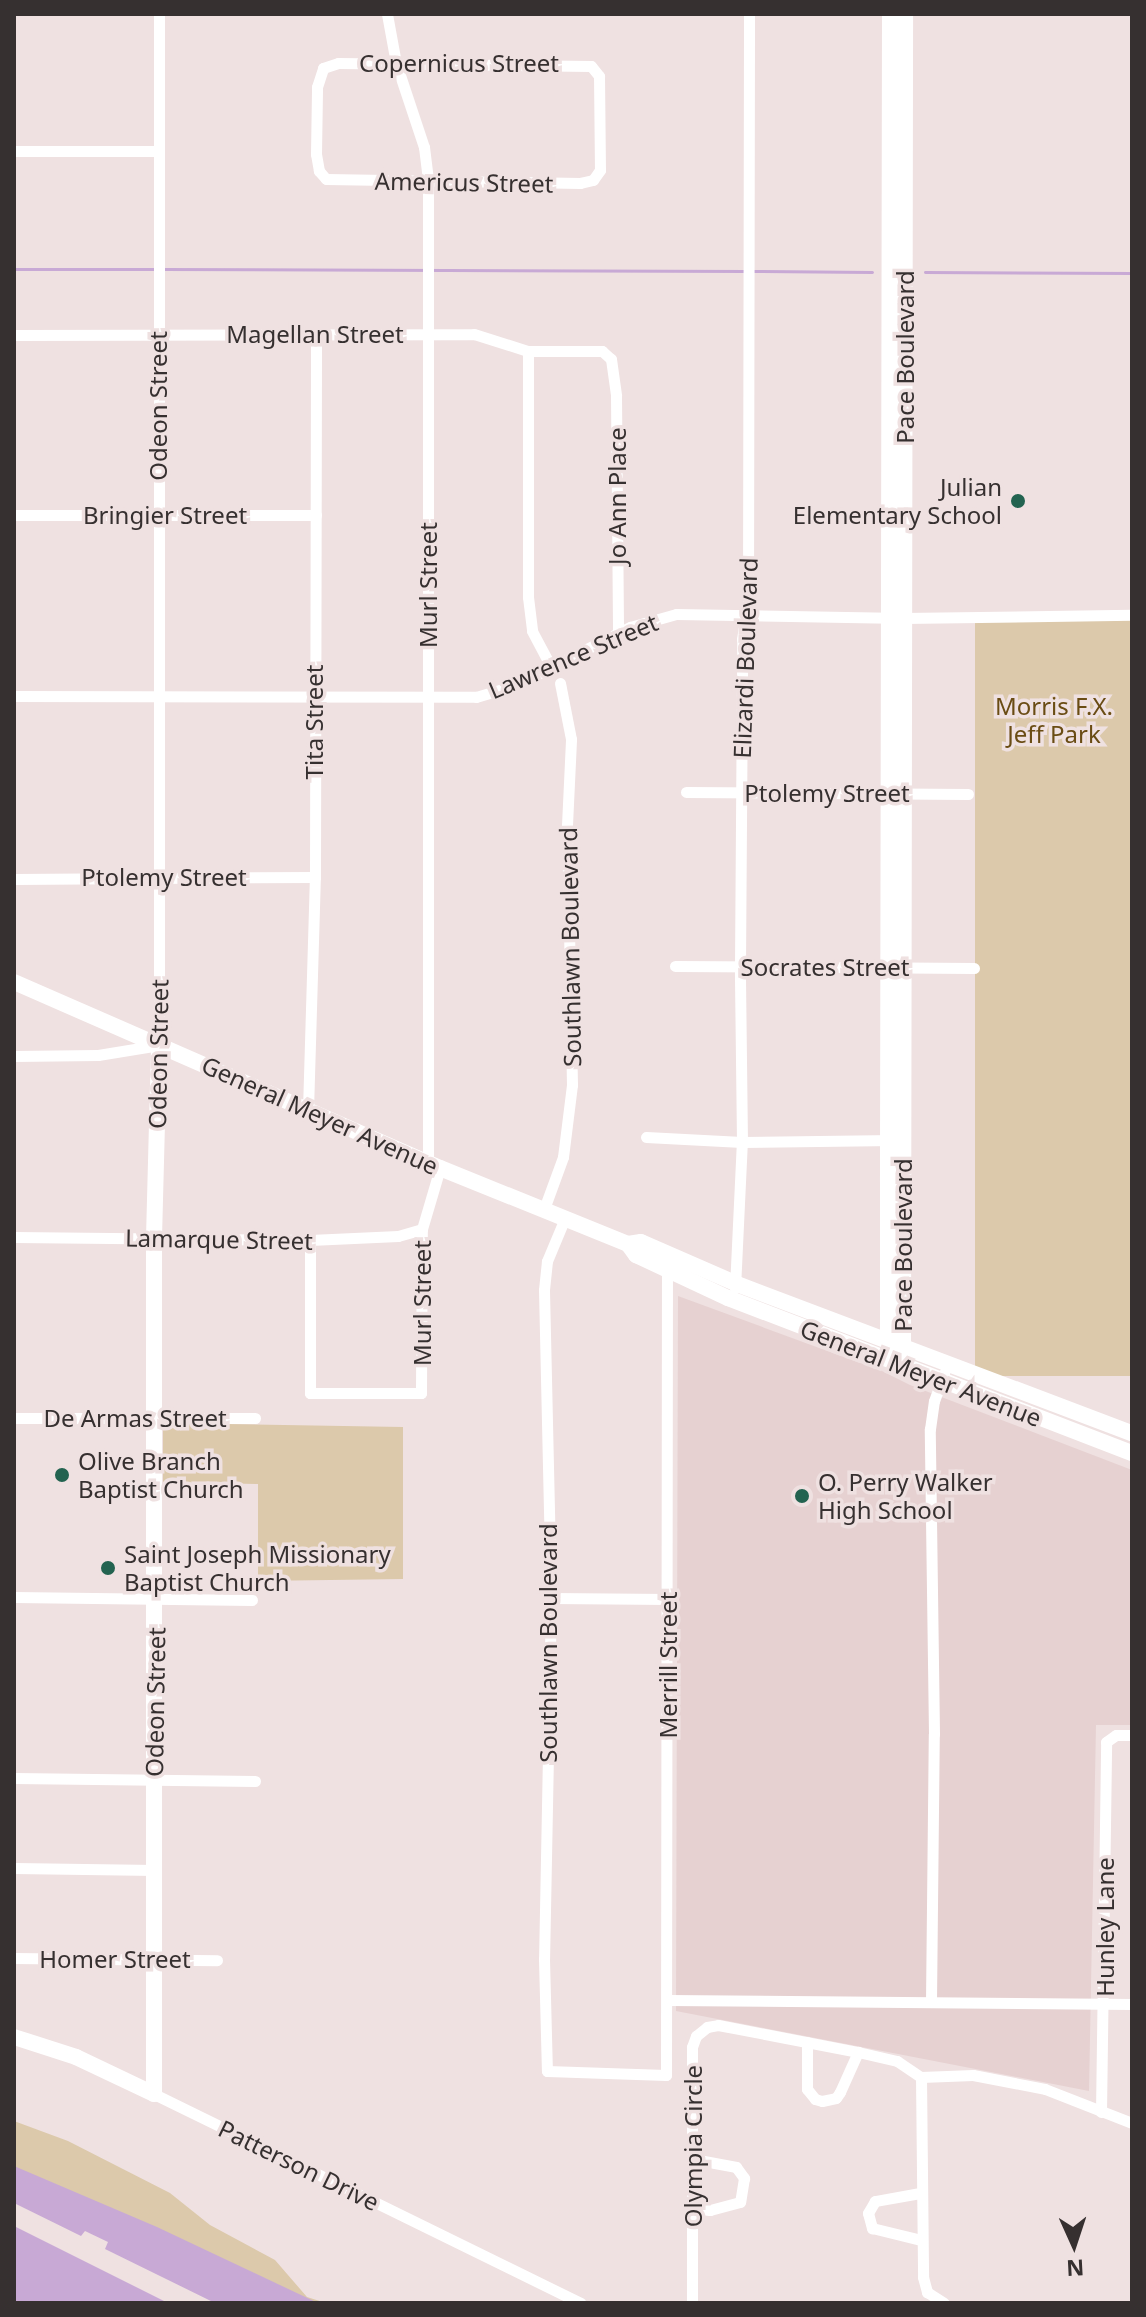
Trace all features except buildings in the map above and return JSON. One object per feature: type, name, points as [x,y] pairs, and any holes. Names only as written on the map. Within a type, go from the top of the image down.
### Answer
[{"type":"street","name":"Odeon Street","points":[[154,2094],[154,1238],[159,1045],[160,696],[159,14]]},
{"type":"street","name":"Murl Street","points":[[310,1240],[310,1393],[421,1393],[422,1229],[434,1165],[428,697],[428,181],[424,147],[396,63],[387,14]]},
{"type":"street","name":"Elizardi Boulevard","points":[[737,1284],[742,1142],[740,966],[744,615],[748,601],[749,14]]},
{"type":"street","name":"Pace Boulevard","points":[[890,14],[898,92]]},
{"type":"street","name":"Pace Boulevard","points":[[895,1363],[898,92],[905,14]]},
{"type":"street","name":"Copernicus Street","points":[[323,177],[316,154],[317,87],[323,68],[338,63],[567,63],[595,69],[602,114],[600,170]]},
{"type":"street","points":[[14,151],[158,151]]},
{"type":"street","name":"Americus Street","points":[[323,177],[332,180],[580,183],[593,180],[600,170]]},
{"type":"street","name":"Magellan Street","points":[[14,335],[428,333],[485,336],[528,351],[602,351],[611,359]]},
{"type":"street","name":"Tita Street","points":[[308,1110],[315,877],[316,335]]},
{"type":"street","points":[[528,351],[528,597],[532,631],[551,666]]},
{"type":"street","name":"Jo Ann Place","points":[[611,359],[617,417],[618,634]]},
{"type":"street","name":"Bringier Street","points":[[14,515],[316,515]]},
{"type":"street","name":"Lawrence Street","points":[[14,696],[428,697],[495,693],[648,620],[676,614],[896,618],[1132,615]]},
{"type":"street","name":"Southlawn Boulevard","points":[[544,1209],[560,1169],[572,1085],[567,825],[571,739],[560,683]]},
{"type":"street","name":"Ptolemy Street","points":[[686,792],[968,794]]},
{"type":"street","name":"Ptolemy Street","points":[[14,879],[315,877]]},
{"type":"street","name":"Socrates Street","points":[[675,966],[974,968]]},
{"type":"street","name":"General Meyer Avenue","points":[[14,982],[434,1165],[628,1244],[636,1255],[737,1284],[1132,1433]]},
{"type":"street","points":[[14,1056],[98,1055],[159,1045]]},
{"type":"street","points":[[646,1137],[742,1142],[895,1140]]},
{"type":"street","name":"Southlawn Boulevard","points":[[565,1218],[547,1261],[544,1290],[551,1598],[544,1959],[547,2071],[666,2075]]},
{"type":"street","name":"Lamarque Street","points":[[14,1237],[310,1240],[398,1236],[422,1229]]},
{"type":"street","name":"General Meyer Avenue","points":[[671,1264],[728,1298],[1132,1453]]},
{"type":"street","name":"Merrill Street","points":[[666,2075],[671,1264]]},
{"type":"street","points":[[728,1298],[737,1284]]},
{"type":"street","points":[[931,2002],[934,1721],[930,1429],[941,1381],[949,1364]]},
{"type":"street","name":"De Armas Street","points":[[14,1418],[255,1418]]},
{"type":"street","points":[[14,1597],[252,1600]]},
{"type":"street","points":[[551,1598],[668,1599]]},
{"type":"street","name":"Hunley Lane","points":[[1101,2112],[1106,1742],[1116,1735],[1132,1735]]},
{"type":"street","points":[[14,1778],[255,1781]]},
{"type":"street","points":[[14,1868],[155,1870]]},
{"type":"street","name":"Homer Street","points":[[14,1958],[217,1960]]},
{"type":"street","points":[[668,2000],[1132,2004]]},
{"type":"street","name":"Olympia Circle","points":[[692,2303],[692,2047],[696,2036],[707,2027],[718,2025],[897,2061],[921,2077]]},
{"type":"street","name":"Patterson Drive","points":[[14,2037],[76,2057],[580,2303]]},
{"type":"street","points":[[807,2042],[807,2089],[810,2095],[822,2101],[836,2098],[858,2052]]},
{"type":"street","points":[[944,2303],[925,2289],[920,2193],[921,2077],[973,2075],[1032,2086],[1073,2098],[1132,2123]]},
{"type":"street","points":[[693,2159],[736,2167],[744,2178],[740,2202],[710,2210],[694,2209]]},
{"type":"street","points":[[920,2193],[875,2201],[868,2213],[872,2228],[921,2240]]},
{"type":"shaded area","points":[[678,1296],[882,1371],[910,1385],[1132,1470],[1132,1725],[1096,1725],[1089,2091],[676,2011]]},
{"type":"shaded area","points":[[14,2166],[157,2227],[318,2303],[14,2303]]},
{"type":"green space","name":"Morris F.X. Jeff Park","points":[[975,617],[1132,617],[1132,1376],[975,1376]]},
{"type":"green space","points":[[163,1423],[403,1427],[403,1579],[258,1581],[258,1484],[163,1482]]},
{"type":"green space","points":[[14,2121],[68,2141],[170,2193],[210,2225],[275,2260],[307,2297],[326,2303],[280,2303],[14,2172]]},
{"type":"pier","points":[[14,2203],[81,2236],[85,2231],[108,2242],[105,2249],[215,2303],[168,2303],[14,2226]]},
{"type":"waterway","points":[[14,269],[154,269]]},
{"type":"waterway","points":[[162,269],[746,271]]},
{"type":"waterway","points":[[754,271],[872,272]]},
{"type":"waterway","points":[[925,272],[1132,273]]},
{"type":"place","name":"Julian Elementary School","points":[[1018,501]]},
{"type":"place","name":"Olive Branch Baptist Church","points":[[62,1475]]},
{"type":"place","name":"O. Perry Walker High School","points":[[802,1496]]},
{"type":"place","name":"Saint Joseph Missionary Baptist Church","points":[[108,1568]]}]
